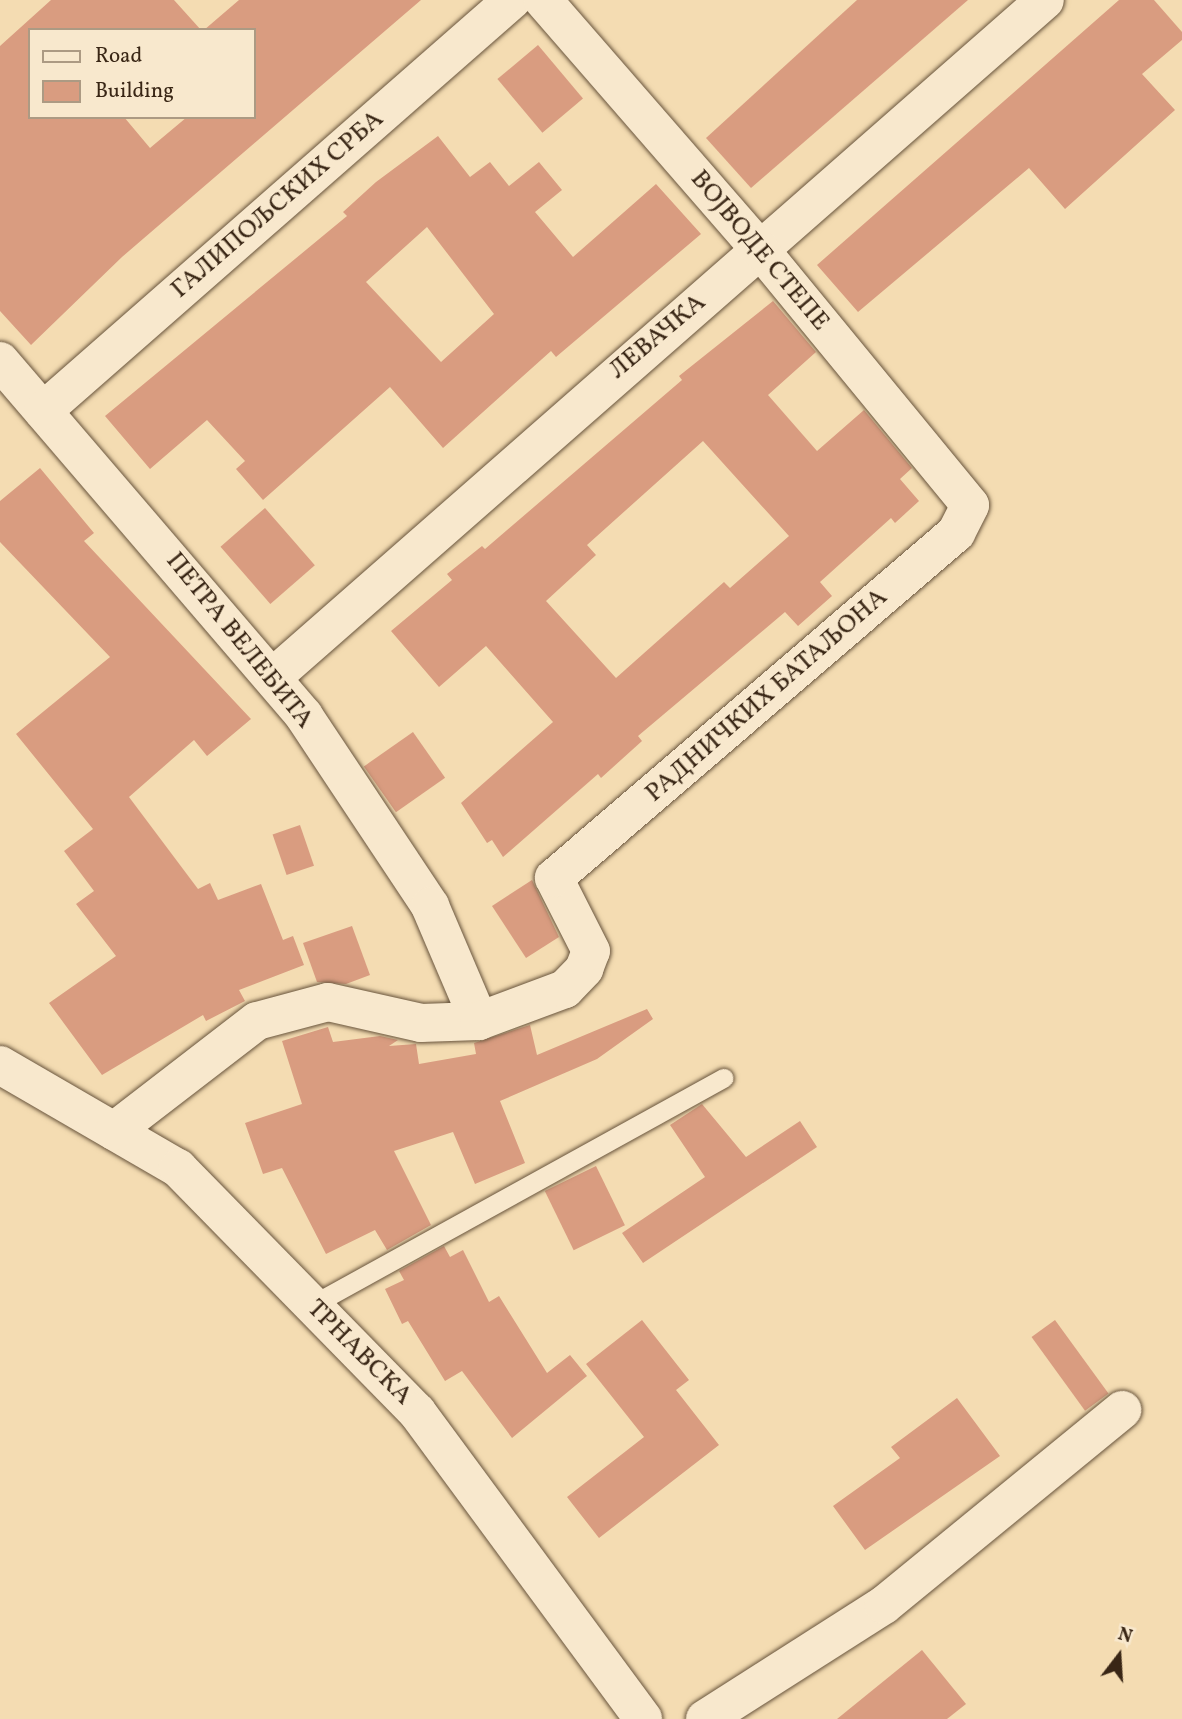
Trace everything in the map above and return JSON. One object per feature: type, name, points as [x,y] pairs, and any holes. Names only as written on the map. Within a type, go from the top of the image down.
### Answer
[{"type":"street","name":"ГАЛИПОЉСКИХ СРБА","points":[[43,411],[512,0]]},
{"type":"street","name":"ВОЈВОДЕ СТЕПЕ","points":[[543,0],[762,251],[970,505]]},
{"type":"street","name":"ЛЕВАЧКА","points":[[274,676],[504,469],[762,251],[1045,0]]},
{"type":"street","name":"ПЕТРА ВЕЛЕБИТА","points":[[0,361],[274,676],[430,906],[479,1021]]},
{"type":"street","name":"РАДНИЧКИХ БАТАЉОНА","points":[[479,1021],[565,989],[584,969],[591,951],[587,934],[554,878],[956,533],[970,505]]},
{"type":"street","points":[[114,1131],[257,1021],[328,1002],[421,1023],[479,1021]]},
{"type":"street","name":"ТРНАВСКА","points":[[9,1078],[114,1131],[178,1168],[416,1412],[643,1719]]},
{"type":"street","points":[[705,1719],[884,1605],[1122,1410]]},
{"type":"lane","points":[[312,1305],[723,1079]]},
{"type":"building","points":[[51,0],[174,0],[199,28],[28,28],[28,119],[126,119],[150,148],[185,119],[256,119],[256,28],[206,28],[239,0],[421,0],[122,257],[31,345],[0,311],[0,46]]},
{"type":"building","points":[[857,0],[968,0],[751,188],[706,138]]},
{"type":"building","points":[[1119,0],[1154,0],[1182,32],[1182,40],[1142,74],[1175,110],[1065,209],[1029,168],[858,312],[817,265]]},
{"type":"building","points":[[538,45],[583,99],[542,133],[497,79]]},
{"type":"building","points":[[438,136],[470,177],[490,162],[509,186],[539,162],[562,190],[535,212],[573,257],[656,184],[701,234],[556,357],[551,351],[443,448],[390,387],[263,500],[236,469],[245,461],[207,420],[150,469],[105,416],[347,216],[343,212],[376,182]],"holes":[[[427,227],[494,314],[441,362],[366,282]]]},
{"type":"building","points":[[773,301],[816,352],[768,395],[817,451],[864,410],[912,468],[900,479],[919,501],[895,523],[891,518],[820,582],[832,596],[798,626],[785,612],[638,736],[642,741],[601,778],[598,774],[503,857],[492,840],[487,843],[461,803],[553,722],[486,646],[439,687],[391,631],[452,580],[447,574],[482,546],[485,549],[682,380],[679,376]],"holes":[[[703,441],[789,536],[730,588],[724,582],[616,678],[546,601],[596,555],[587,545]]]},
{"type":"building","points":[[40,468],[94,533],[84,541],[251,719],[207,756],[194,740],[129,797],[198,889],[210,883],[218,900],[261,884],[283,940],[293,936],[304,965],[239,990],[245,1001],[206,1021],[203,1015],[102,1075],[49,1003],[116,956],[76,904],[94,891],[64,851],[93,829],[16,734],[110,657],[0,542],[0,501]]},
{"type":"building","points":[[265,508],[315,565],[270,604],[220,547]]},
{"type":"building","points":[[413,732],[445,778],[396,812],[364,766]]},
{"type":"building","points":[[300,825],[314,866],[287,875],[273,834]]},
{"type":"building","points":[[532,880],[559,937],[526,958],[492,906]]},
{"type":"building","points":[[352,926],[370,975],[346,984],[317,982],[303,943]]},
{"type":"building","points":[[647,1009],[653,1019],[597,1059],[500,1101],[525,1163],[475,1184],[453,1132],[394,1151],[431,1225],[387,1250],[375,1230],[326,1254],[282,1168],[263,1174],[245,1123],[302,1104],[282,1041],[328,1027],[333,1042],[380,1036],[398,1040],[389,1046],[416,1044],[419,1064],[476,1054],[474,1043],[530,1025],[537,1055]]},
{"type":"building","points":[[702,1104],[746,1157],[800,1121],[817,1147],[643,1263],[622,1233],[705,1177],[670,1125]]},
{"type":"building","points":[[596,1166],[625,1225],[574,1250],[545,1191]]},
{"type":"building","points":[[444,1246],[450,1257],[463,1250],[489,1302],[499,1296],[547,1373],[570,1355],[587,1376],[512,1438],[462,1371],[445,1381],[408,1321],[402,1324],[385,1289],[404,1280],[399,1271]]},
{"type":"building","points":[[642,1320],[689,1380],[676,1390],[719,1445],[599,1538],[567,1497],[644,1437],[586,1364]]},
{"type":"building","points":[[1055,1320],[1108,1394],[1085,1411],[1032,1337]]},
{"type":"building","points":[[957,1398],[1000,1456],[865,1550],[833,1506],[900,1458],[891,1447]]},
{"type":"building","points":[[922,1650],[966,1704],[947,1719],[837,1719]]}]
